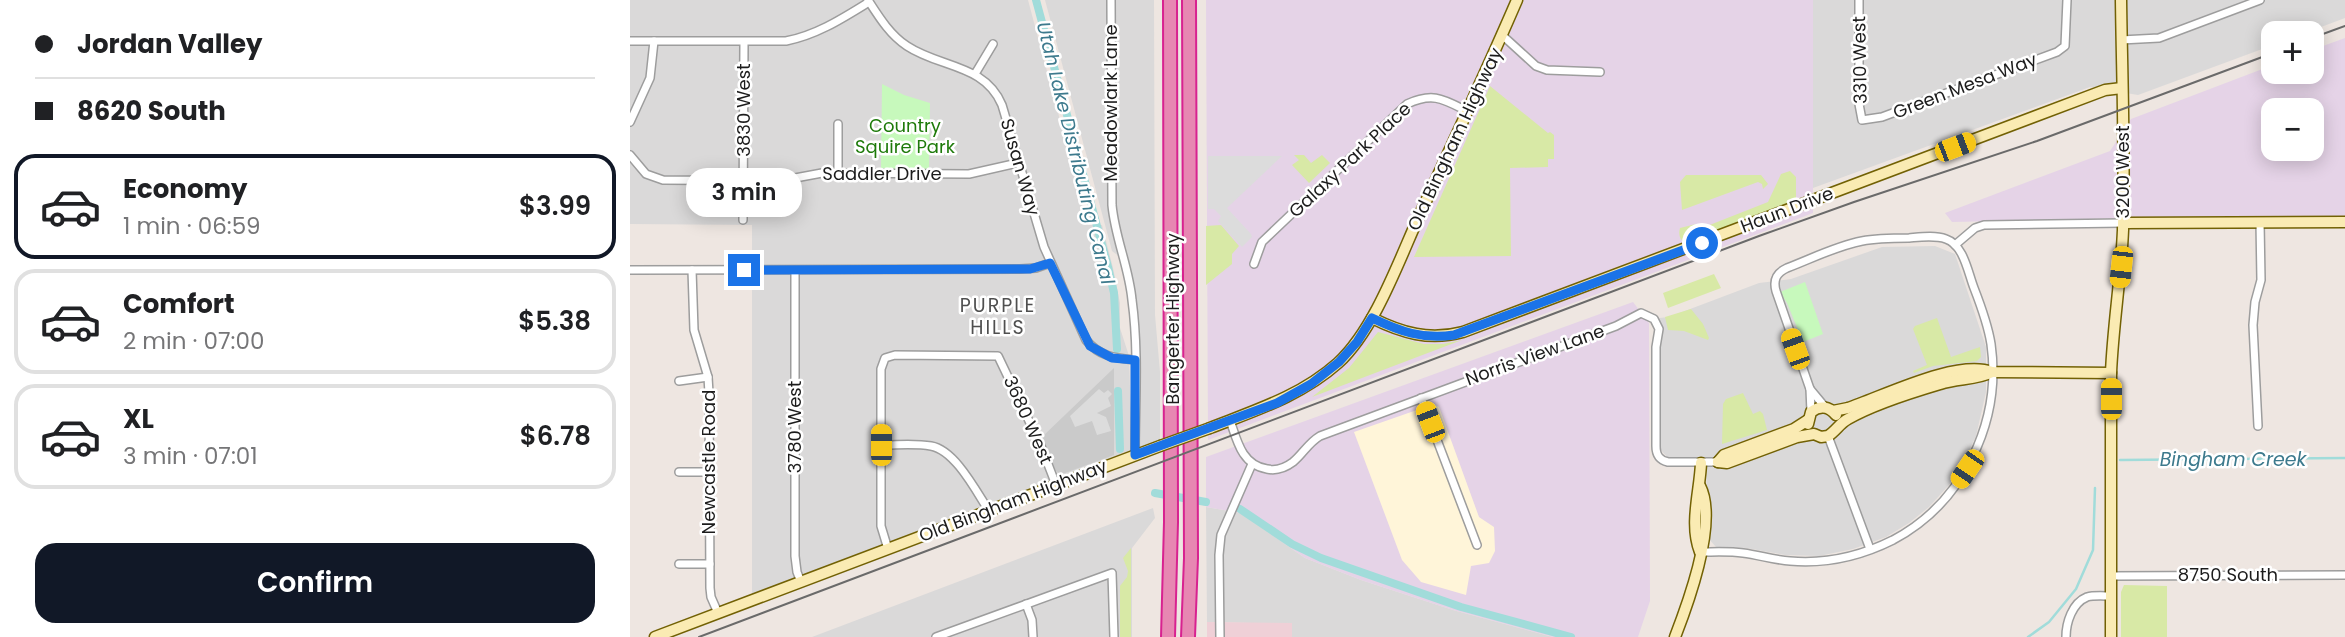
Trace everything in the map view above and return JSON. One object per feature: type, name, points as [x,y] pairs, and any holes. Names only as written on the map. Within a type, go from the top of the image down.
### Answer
[{"type":"highway","name":"Bangerter Highway","points":[[1168,637],[1171,522],[1170,0]]},
{"type":"highway","name":"Bangerter Highway","points":[[1188,637],[1189,0]]},
{"type":"highway","points":[[1190,578],[1196,596],[1197,637]]},
{"type":"street","name":"Meadowlark Lane","points":[[1111,0],[1112,205],[1131,289],[1135,360],[1135,455]]},
{"type":"street","name":"Old Bingham Highway","points":[[655,637],[1277,403],[1311,384],[1339,362],[1357,342],[1372,318],[1517,0]]},
{"type":"street","name":"3310 West","points":[[1858,0],[1859,104],[1862,120]]},
{"type":"street","name":"Green Mesa Way","points":[[1862,120],[1882,117],[2057,52],[2065,46],[2067,0]]},
{"type":"street","name":"3200 West","points":[[2111,637],[2111,373],[2123,223],[2121,0]]},
{"type":"street","points":[[2121,40],[2159,38],[2260,0]]},
{"type":"street","name":"Susan Way","points":[[869,1],[901,42],[925,56],[975,74],[988,83],[1000,99],[1050,263],[1090,346],[1112,358],[1135,360]]},
{"type":"street","points":[[630,41],[772,42],[800,38],[824,29],[869,1]]},
{"type":"street","points":[[1502,36],[1536,66],[1547,70],[1600,72]]},
{"type":"street","points":[[630,122],[650,78],[654,41]]},
{"type":"street","name":"3830 West","points":[[743,220],[744,42]]},
{"type":"street","points":[[975,74],[993,44]]},
{"type":"street","name":"Haun Drive","points":[[1372,318],[1417,335],[1444,336],[1463,332],[2105,90],[2122,88]]},
{"type":"street","name":"Galaxy Park Place","points":[[1254,264],[1262,242],[1407,104],[1431,97],[1441,98],[1468,111]]},
{"type":"street","points":[[838,124],[838,174]]},
{"type":"street","name":"Saddler Drive","points":[[630,156],[646,174],[663,180],[779,181],[816,174],[969,174],[1018,163]]},
{"type":"street","points":[[2258,426],[2253,317],[2261,279],[2260,222]]},
{"type":"street","points":[[1955,245],[1975,228],[1984,225],[2345,222]]},
{"type":"street","points":[[1700,552],[1743,553],[1804,562],[1834,559],[1890,541],[1917,525],[1959,482],[1974,456],[1985,426],[1993,372],[1987,324],[1961,253],[1950,240],[1937,237],[1866,240],[1780,271],[1775,280],[1776,291],[1810,389],[1809,428],[1821,437],[1828,436],[1837,426],[1836,415],[1810,389]]},
{"type":"street","points":[[630,270],[1030,269],[1050,263]]},
{"type":"street","name":"Newcastle Road","points":[[692,270],[694,330],[708,377],[711,597],[718,613]]},
{"type":"street","name":"3780 West","points":[[795,270],[795,556],[797,572],[802,582]]},
{"type":"street","name":"Norris View Lane","points":[[1252,464],[1270,470],[1284,468],[1317,438],[1616,326],[1634,315],[1647,315],[1656,321],[1659,329],[1656,347],[1655,427],[1659,458],[1668,462],[1702,463]]},
{"type":"street","name":"3680 West","points":[[881,445],[881,369],[885,358],[895,355],[998,356],[1041,446],[1056,485]]},
{"type":"street","points":[[1717,462],[1724,455],[1794,429],[1820,407],[1848,408],[1950,372],[1983,369],[1993,372],[2111,373]]},
{"type":"street","points":[[1837,426],[1855,415],[1941,383],[1983,377],[1993,372]]},
{"type":"street","points":[[679,381],[708,377]]},
{"type":"street","points":[[1421,398],[1477,545]]},
{"type":"street","points":[[1220,637],[1221,536],[1252,464],[1242,452],[1230,420]]},
{"type":"street","points":[[1675,637],[1693,588],[1700,552],[1696,543],[1696,494],[1700,486],[1702,463],[1727,463],[1797,437],[1814,434]]},
{"type":"street","points":[[1828,436],[1870,549]]},
{"type":"street","points":[[888,549],[882,531],[881,445],[924,445],[944,450],[989,511]]},
{"type":"street","points":[[679,471],[709,472]]},
{"type":"street","points":[[679,564],[710,564]]},
{"type":"street","points":[[942,636],[1112,573],[1114,637]]},
{"type":"street","name":"8750 South","points":[[2111,576],[2345,575]]},
{"type":"street","points":[[2066,637],[2067,620],[2084,600],[2111,596]]},
{"type":"street","points":[[1026,604],[1032,620],[1033,637]]},
{"type":"shaded area","points":[[630,0],[1028,0],[1088,225],[1102,225],[1113,268],[1120,303],[1120,328],[1129,356],[1132,452],[752,597],[752,225],[630,224]]},
{"type":"shaded area","points":[[1045,0],[1154,0],[1155,315],[1160,372],[1160,443],[1138,449],[1136,322],[1120,257],[1112,251]]},
{"type":"shaded area","points":[[1206,0],[1813,0],[1813,213],[1208,440]]},
{"type":"shaded area","points":[[1813,0],[2345,0],[2345,18],[2324,26],[2324,21],[2261,21],[2261,49],[2138,95],[2090,87],[1813,188]]},
{"type":"shaded area","points":[[2345,38],[2345,217],[1952,222],[1945,213],[2110,151],[2131,119],[2261,70],[2261,84],[2324,84],[2324,46]]},
{"type":"shaded area","points":[[1208,156],[1282,156],[1227,208],[1251,234],[1252,237],[1242,247],[1218,221],[1221,216],[1214,209],[1208,209]]},
{"type":"shaded area","points":[[1935,246],[1955,254],[1986,347],[1986,392],[1976,436],[1962,466],[1949,485],[1929,507],[1909,523],[1886,537],[1853,549],[1819,556],[1716,547],[1708,538],[1706,457],[1667,457],[1660,449],[1660,346],[1663,329],[1659,318],[1669,317],[1759,283],[1791,279],[1882,247]]},
{"type":"shaded area","points":[[1633,302],[1649,323],[1650,601],[1638,637],[1553,637],[1453,610],[1361,580],[1305,558],[1241,513],[1206,507],[1206,457]]},
{"type":"shaded area","points":[[1114,368],[1114,455],[1059,473],[1042,437]]},
{"type":"shaded area","points":[[1099,389],[1104,393],[1108,390],[1112,394],[1108,398],[1111,406],[1097,413],[1106,417],[1111,431],[1097,435],[1092,421],[1075,427],[1070,416]]},
{"type":"shaded area","points":[[1434,404],[1439,407],[1479,517],[1494,527],[1495,551],[1489,563],[1471,566],[1466,595],[1421,582],[1402,560],[1354,432]]},
{"type":"shaded area","points":[[1206,507],[1241,513],[1305,558],[1361,580],[1453,610],[1553,637],[1292,637],[1292,624],[1207,622]]},
{"type":"shaded area","points":[[1153,508],[1155,518],[1132,548],[1132,637],[812,637]]},
{"type":"shaded area","points":[[1207,622],[1292,623],[1292,637],[1207,637]]},
{"type":"green space","name":"Country Squire Park","points":[[882,84],[904,95],[930,103],[929,169],[881,169]]},
{"type":"green space","points":[[1490,86],[1554,135],[1554,159],[1548,159],[1548,167],[1510,168],[1511,256],[1414,257]]},
{"type":"green space","points":[[1294,155],[1304,155],[1311,163],[1322,155],[1330,163],[1309,183],[1292,165],[1299,160]]},
{"type":"green space","points":[[1790,171],[1796,177],[1796,199],[1790,204],[1686,244],[1681,239],[1680,228],[1696,224],[1702,228],[1768,202],[1781,174]]},
{"type":"green space","points":[[1686,175],[1761,175],[1768,184],[1763,189],[1758,182],[1682,210],[1680,182]]},
{"type":"green space","points":[[1221,225],[1239,246],[1232,254],[1232,264],[1206,285],[1206,226]]},
{"type":"green space","points":[[1714,274],[1721,288],[1668,308],[1663,293]]},
{"type":"green space","points":[[1805,282],[1823,334],[1803,342],[1780,292]]},
{"type":"green space","points":[[1691,309],[1703,324],[1708,340],[1684,331],[1668,330],[1665,317]]},
{"type":"green space","points":[[1937,318],[1951,357],[1980,347],[1981,357],[1977,361],[1933,366],[1914,373],[1913,371],[1927,365],[1913,329]]},
{"type":"green space","points":[[1378,332],[1424,344],[1462,340],[1312,397],[1349,368]]},
{"type":"green space","points":[[1743,393],[1753,414],[1760,411],[1763,414],[1767,430],[1722,444],[1723,404],[1726,399]]},
{"type":"green space","points":[[1131,548],[1131,637],[1120,637],[1120,586],[1128,571],[1123,558]]},
{"type":"green space","points":[[2124,585],[2167,586],[2167,637],[2121,637],[2121,592]]},
{"type":"waterway","name":"Utah Lake Distributing Canal","points":[[1036,0],[1108,267],[1114,293],[1117,349]]},
{"type":"waterway","name":"Utah Lake Distributing Canal","points":[[1118,391],[1120,449]]},
{"type":"waterway","name":"Bingham Creek","points":[[2120,460],[2345,458]]},
{"type":"waterway","name":"Bingham Creek","points":[[2028,637],[2049,622],[2076,589],[2093,550],[2095,488]]},
{"type":"waterway","name":"Utah Lake Distributing Canal","points":[[1155,493],[1206,502]]},
{"type":"waterway","name":"Utah Lake Distributing Canal","points":[[1240,509],[1292,544],[1321,558],[1461,607],[1571,637]]},
{"type":"tram line","points":[[2324,34],[2345,26]]},
{"type":"tram line","points":[[699,637],[1759,236],[2037,141],[2261,57]]},
{"type":"district","name":"PURPLE HILLS","points":[[998,316]]},
{"type":"route","points":[[744,270],[1030,269],[1050,263],[1090,346],[1112,358],[1135,360],[1135,455],[1277,403],[1311,384],[1339,362],[1357,342],[1372,318],[1417,335],[1454,335],[1702,243]]}]
